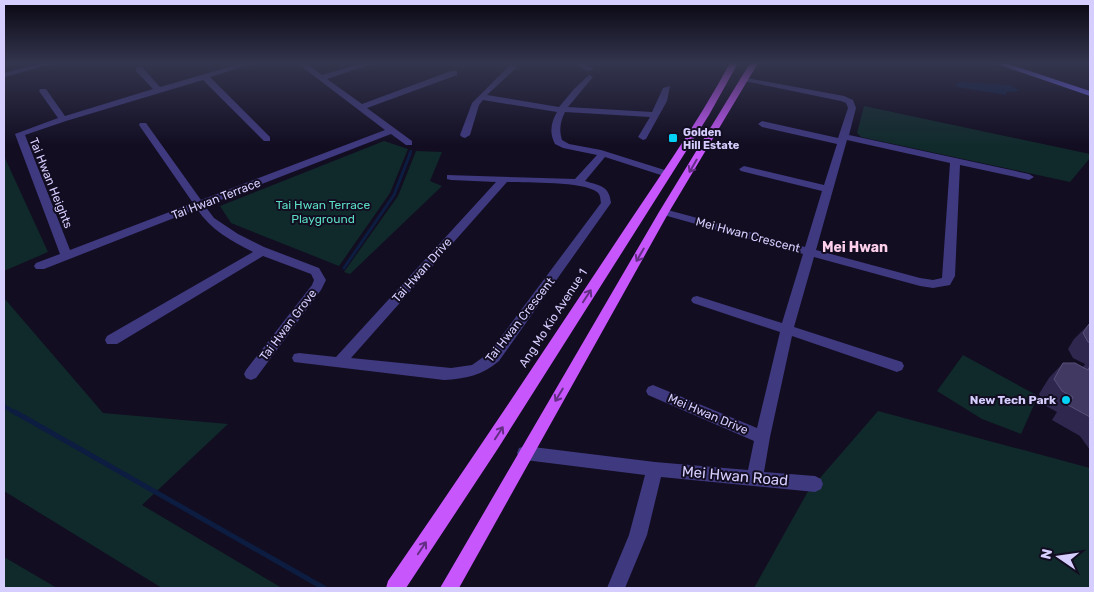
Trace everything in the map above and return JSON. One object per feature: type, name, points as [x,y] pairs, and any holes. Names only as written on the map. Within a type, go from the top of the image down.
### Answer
[{"type":"main road","name":"Ang Mo Kio Avenue 1","points":[[395,588],[491,445],[667,174],[718,91]]},
{"type":"main road","points":[[449,588],[525,452],[664,212],[737,91]]},
{"type":"street","name":"Tai Hwan Heights","points":[[66,255],[19,136],[23,132],[156,91]]},
{"type":"street","points":[[219,91],[267,139]]},
{"type":"street","points":[[338,91],[409,143]]},
{"type":"street","points":[[360,107],[405,91]]},
{"type":"street","points":[[465,135],[475,106],[488,91]]},
{"type":"street","points":[[575,91],[560,110],[556,135],[558,142],[566,146],[603,154],[667,174]]},
{"type":"street","points":[[643,136],[656,115],[666,91]]},
{"type":"street","name":"Mei Hwan Drive","points":[[755,478],[762,437],[787,329],[852,110],[849,101],[799,91]]},
{"type":"street","points":[[43,92],[63,119]]},
{"type":"street","points":[[481,97],[560,110],[656,115]]},
{"type":"street","points":[[762,124],[1029,177]]},
{"type":"street","name":"Tai Hwan Grove","points":[[143,125],[210,220],[220,229],[263,251],[315,272],[320,280],[317,287],[251,374]]},
{"type":"street","name":"Tai Hwan Terrace","points":[[40,266],[392,130]]},
{"type":"street","points":[[578,182],[603,154]]},
{"type":"street","name":"Mei Hwan Crescent","points":[[664,212],[925,283],[941,284],[946,282],[949,276],[954,161]]},
{"type":"street","points":[[744,169],[828,190]]},
{"type":"street","name":"Tai Hwan Crescent","points":[[300,358],[453,374],[475,370],[489,362],[604,207],[606,198],[603,192],[578,182],[451,177]]},
{"type":"street","name":"Tai Hwan Drive","points":[[340,361],[503,180]]},
{"type":"street","points":[[112,340],[263,251]]},
{"type":"street","points":[[697,300],[897,366]]},
{"type":"street","name":"Mei Hwan Drive","points":[[653,391],[762,437]]},
{"type":"street","name":"Mei Hwan Road","points":[[525,452],[654,469],[815,484]]},
{"type":"street","points":[[616,588],[638,535],[654,469]]},
{"type":"green space","points":[[864,106],[1090,154],[1090,158],[1070,182],[861,137],[857,133]]},
{"type":"green space","name":"Tai Hwan Terrace Playground","points":[[384,141],[408,149],[390,193],[339,266],[231,223],[220,206]]},
{"type":"green space","points":[[416,151],[442,152],[430,181],[442,186],[350,274],[344,272],[398,196]]},
{"type":"green space","points":[[4,156],[48,252],[4,271]]},
{"type":"green space","points":[[4,298],[103,413],[228,424],[142,505],[282,588],[162,588],[4,491]]},
{"type":"green space","points":[[963,355],[1038,396],[1021,434],[982,419],[937,391]]},
{"type":"green space","points":[[878,411],[1090,468],[1090,588],[754,588],[807,493]]},
{"type":"green space","points":[[4,557],[57,588],[4,588]]},
{"type":"water","points":[[979,91],[1020,91],[1006,92],[1006,95]]},
{"type":"building","points":[[1090,324],[1090,343],[1083,333]]},
{"type":"building","points":[[1063,363],[1075,363],[1088,370],[1090,366],[1090,417],[1068,405],[1073,397],[1062,391],[1054,379]]},
{"type":"waterway","points":[[409,155],[411,151]]},
{"type":"waterway","points":[[344,268],[394,195],[410,154]]},
{"type":"waterway","points":[[4,406],[17,414]]},
{"type":"waterway","points":[[15,412],[324,588]]},
{"type":"place","name":"Golden Hill Estate","points":[[673,138]]},
{"type":"place","name":"New Tech Park","points":[[1066,400]]},
{"type":"district","name":"Mei Hwan","points":[[855,247]]}]
